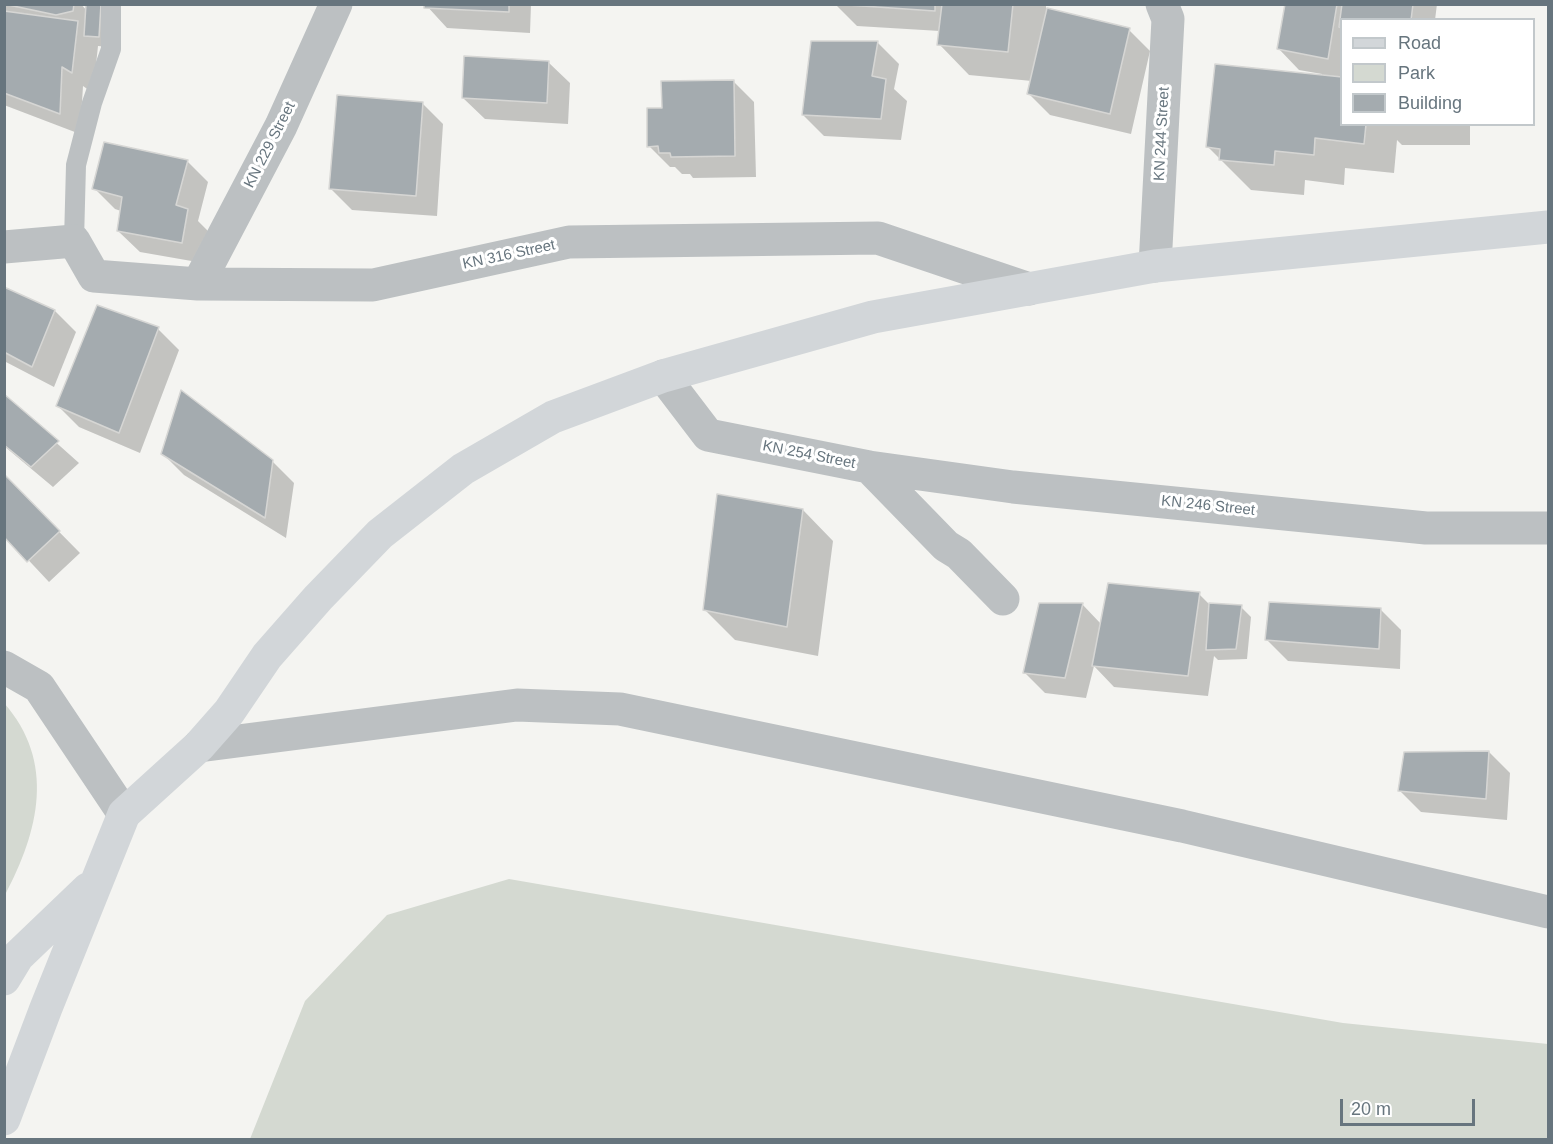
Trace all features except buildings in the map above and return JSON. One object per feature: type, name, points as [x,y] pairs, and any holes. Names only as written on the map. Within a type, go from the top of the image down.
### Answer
[{"type":"main road","points":[[4,1119],[124,814],[199,746],[229,711],[267,656],[318,598],[380,534],[463,469],[553,417],[663,376],[873,317],[1155,266],[1548,227]]},
{"type":"main road","points":[[4,979],[18,956],[96,881]]},
{"type":"street","name":"KN 229 Street","points":[[198,284],[281,126],[336,4]]},
{"type":"street","name":"KN 244 Street","points":[[1155,266],[1168,19],[1162,4]]},
{"type":"street","name":"KN 316 Street","points":[[74,241],[94,276],[198,284],[373,285],[569,242],[878,238],[1029,289]]},
{"type":"street","points":[[4,247],[74,241]]},
{"type":"street","name":"KN 254 Street","points":[[663,376],[708,435],[869,467],[946,546],[959,554],[1003,599]]},
{"type":"street","name":"KN 246 Street","points":[[869,467],[1013,487],[1426,528],[1548,528]]},
{"type":"street","points":[[4,667],[39,687],[124,814]]},
{"type":"street","points":[[199,746],[517,705],[620,709],[1182,826],[1548,912]]},
{"type":"lane","points":[[74,241],[76,165],[92,104],[111,49],[111,4]]},
{"type":"green space","points":[[4,703],[20,726],[31,749],[36,773],[37,797],[26,846],[5,895]]},
{"type":"green space","points":[[509,879],[1343,1023],[1548,1044],[1548,1139],[250,1139],[305,1001],[387,915]]}]
